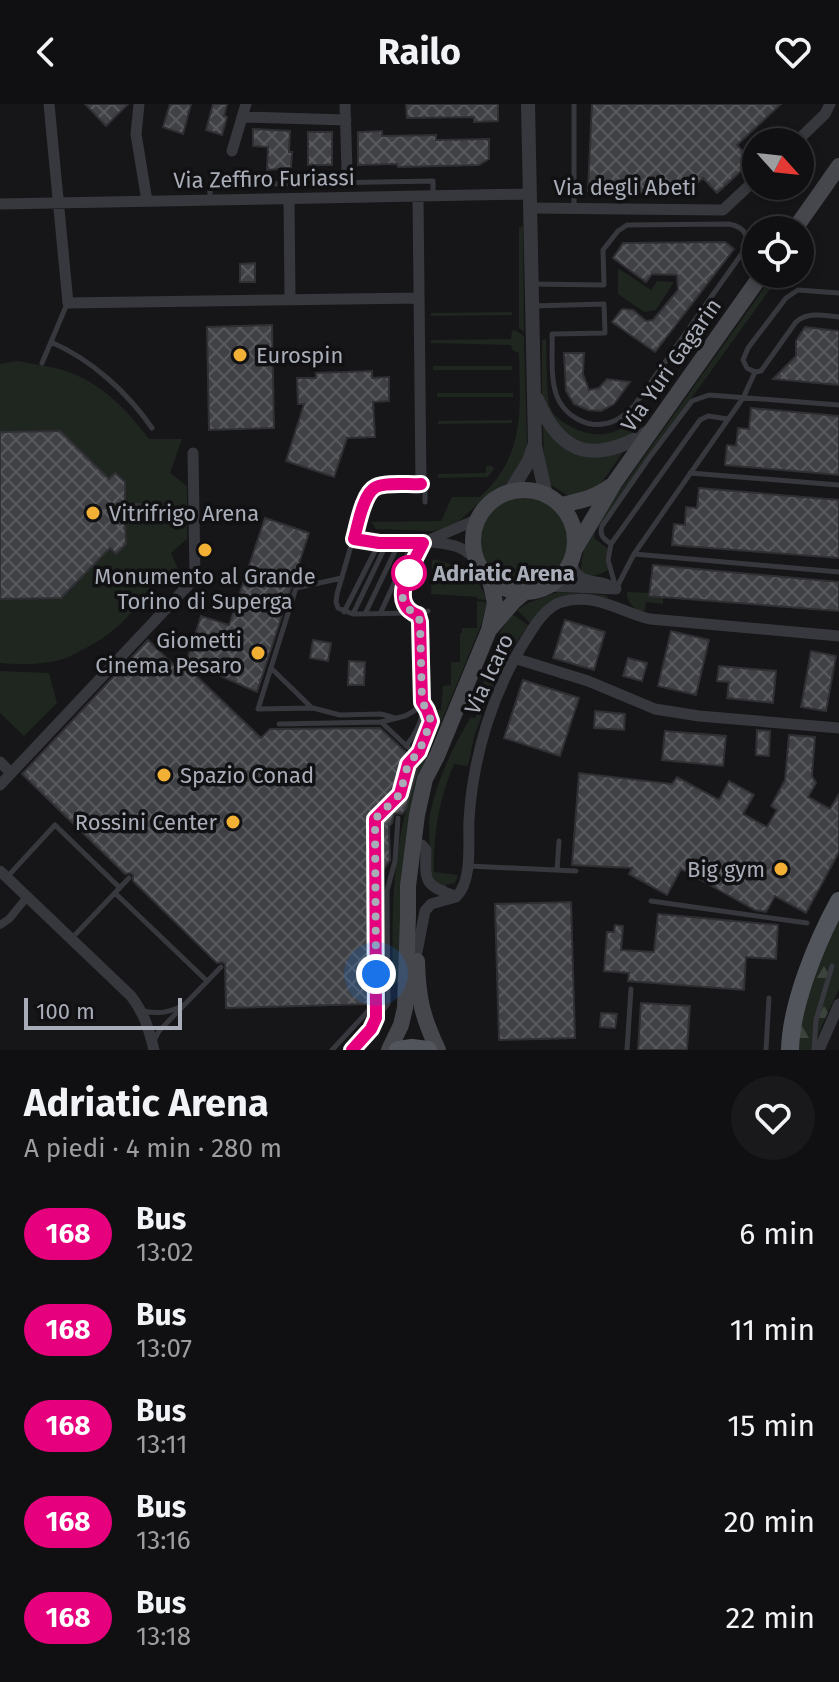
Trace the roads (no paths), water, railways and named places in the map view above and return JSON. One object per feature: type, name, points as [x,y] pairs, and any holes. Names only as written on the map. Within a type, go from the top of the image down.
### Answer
[{"type":"main road","points":[[804,216],[839,166]]},
{"type":"main road","name":"Via Yuri Gagarin","points":[[549,586],[558,579],[573,556],[615,482],[752,288]]},
{"type":"main road","name":"Via Yuri Gagarin","points":[[510,492],[535,491],[554,500],[587,499],[600,494],[615,482]]},
{"type":"main road","points":[[510,492],[486,507],[478,519],[473,546],[476,559],[490,580],[501,587],[525,592],[549,586]]},
{"type":"main road","points":[[554,500],[570,518],[575,533],[573,556]]},
{"type":"main road","points":[[389,1050],[405,1008],[408,886],[417,815],[425,779],[489,630],[495,603],[490,580]]},
{"type":"main road","points":[[489,630],[525,592]]},
{"type":"main road","points":[[437,756],[418,885],[417,979],[420,1005],[438,1050]]},
{"type":"main road","points":[[790,1050],[793,1023],[806,978],[839,901]]},
{"type":"main road","points":[[398,1050],[428,1050]]},
{"type":"street","points":[[49,104],[68,303],[419,298]]},
{"type":"street","points":[[139,104],[136,134],[147,201]]},
{"type":"street","points":[[232,151],[246,104]]},
{"type":"street","points":[[345,104],[347,171]]},
{"type":"street","name":"Via degli Abeti","points":[[528,104],[535,446],[554,500]]},
{"type":"street","points":[[810,128],[825,114],[830,104]]},
{"type":"street","points":[[242,117],[346,120]]},
{"type":"street","name":"Via degli Abeti","points":[[529,201],[573,208],[723,210],[742,192]]},
{"type":"street","points":[[418,196],[423,484],[380,485],[373,488],[366,499],[354,539],[455,546],[476,559]]},
{"type":"street","name":"Via Zeffiro Furiassi","points":[[0,204],[418,196],[529,201]]},
{"type":"street","points":[[289,199],[290,299]]},
{"type":"street","name":"Via degli Abeti","points":[[533,391],[552,429],[562,440],[579,448],[597,451],[614,449],[651,430]]},
{"type":"street","name":"Via degli Abeti","points":[[510,492],[535,446]]},
{"type":"street","points":[[0,785],[195,578],[193,453]]},
{"type":"street","points":[[418,542],[478,519]]},
{"type":"street","points":[[573,556],[579,577],[605,582],[616,589],[620,608]]},
{"type":"street","points":[[549,586],[616,589]]},
{"type":"street","name":"Via Icaro","points":[[456,897],[462,891],[467,866],[469,817],[477,761],[487,724],[514,658],[550,608],[560,602],[595,600],[650,619],[839,636]]},
{"type":"street","points":[[514,658],[588,681],[655,709],[699,716],[839,728]]},
{"type":"street","points":[[0,762],[11,773]]},
{"type":"street","points":[[422,845],[426,850],[426,876],[430,884],[456,897]]},
{"type":"street","points":[[3,874],[131,996],[142,1011],[153,1049]]},
{"type":"street","points":[[0,925],[27,897]]},
{"type":"street","points":[[417,952],[425,911],[431,904],[456,897]]},
{"type":"street","points":[[817,1050],[839,1004]]},
{"type":"lane","points":[[573,208],[574,104]]},
{"type":"lane","points":[[210,200],[210,185],[433,181],[433,196]]},
{"type":"lane","points":[[287,184],[289,199]]},
{"type":"lane","points":[[531,284],[604,285],[603,250],[627,225],[729,224],[745,232],[747,242],[734,265],[634,406],[611,423],[587,423],[567,412],[560,403],[553,377],[552,334],[605,333],[604,304],[532,306]]},
{"type":"lane","points":[[839,293],[798,290],[786,298],[748,348],[743,360],[747,368],[761,371],[802,317],[839,317]]},
{"type":"lane","points":[[42,363],[68,303]]},
{"type":"lane","points":[[51,342],[89,364],[116,386],[137,406],[152,428]]},
{"type":"lane","points":[[616,589],[634,554],[743,398],[755,372]]},
{"type":"lane","points":[[611,544],[602,538],[602,526],[692,401],[709,395],[839,405]]},
{"type":"lane","points":[[616,589],[608,560],[611,544],[700,420],[708,416],[728,419]]},
{"type":"lane","points":[[690,473],[839,485]]},
{"type":"lane","points":[[423,484],[425,502]]},
{"type":"lane","points":[[354,539],[336,602],[338,608],[353,614],[415,614],[428,611]]},
{"type":"lane","points":[[380,614],[418,542]]},
{"type":"lane","points":[[381,722],[409,748],[422,719],[424,647],[420,622],[402,600],[402,590],[418,542]]},
{"type":"lane","points":[[344,612],[388,543]]},
{"type":"lane","points":[[365,614],[388,543]]},
{"type":"lane","points":[[353,614],[388,543]]},
{"type":"lane","points":[[634,554],[839,572]]},
{"type":"lane","points":[[342,578],[296,588],[258,709],[313,708],[340,715],[381,714],[395,718]]},
{"type":"lane","points":[[271,668],[313,708]]},
{"type":"lane","points":[[279,724],[381,722],[414,711],[422,702]]},
{"type":"lane","points":[[352,1050],[371,1029],[376,1018],[375,819],[400,794],[408,764],[419,752],[431,721],[422,702]]},
{"type":"lane","points":[[332,1050],[370,1009],[384,1009],[388,1004],[387,891],[395,861],[398,818]]},
{"type":"lane","points":[[3,874],[55,825],[207,981]]},
{"type":"lane","points":[[557,870],[559,841]]},
{"type":"lane","points":[[467,866],[576,871]]},
{"type":"lane","points":[[71,939],[129,878]]},
{"type":"lane","points":[[651,901],[807,923]]},
{"type":"lane","points":[[817,1050],[816,1020],[832,966]]},
{"type":"lane","points":[[153,1049],[159,1031],[221,967]]},
{"type":"lane","points":[[627,1050],[631,989]]},
{"type":"lane","points":[[766,1050],[769,998]]},
{"type":"lane","points":[[142,1011],[157,1014],[185,1004]]},
{"type":"place","name":"Eurospin","points":[[240,355]]},
{"type":"place","name":"Vitrifrigo Arena","points":[[93,513]]},
{"type":"place","name":"Monumento al Grande Torino di Superga","points":[[205,550]]},
{"type":"place","name":"Adriatic Arena","points":[[409,573]]},
{"type":"place","name":"Giometti Cinema Pesaro","points":[[258,653]]},
{"type":"place","name":"Spazio Conad","points":[[164,775]]},
{"type":"place","name":"Rossini Center","points":[[233,822]]},
{"type":"place","name":"Big gym","points":[[781,869]]}]
